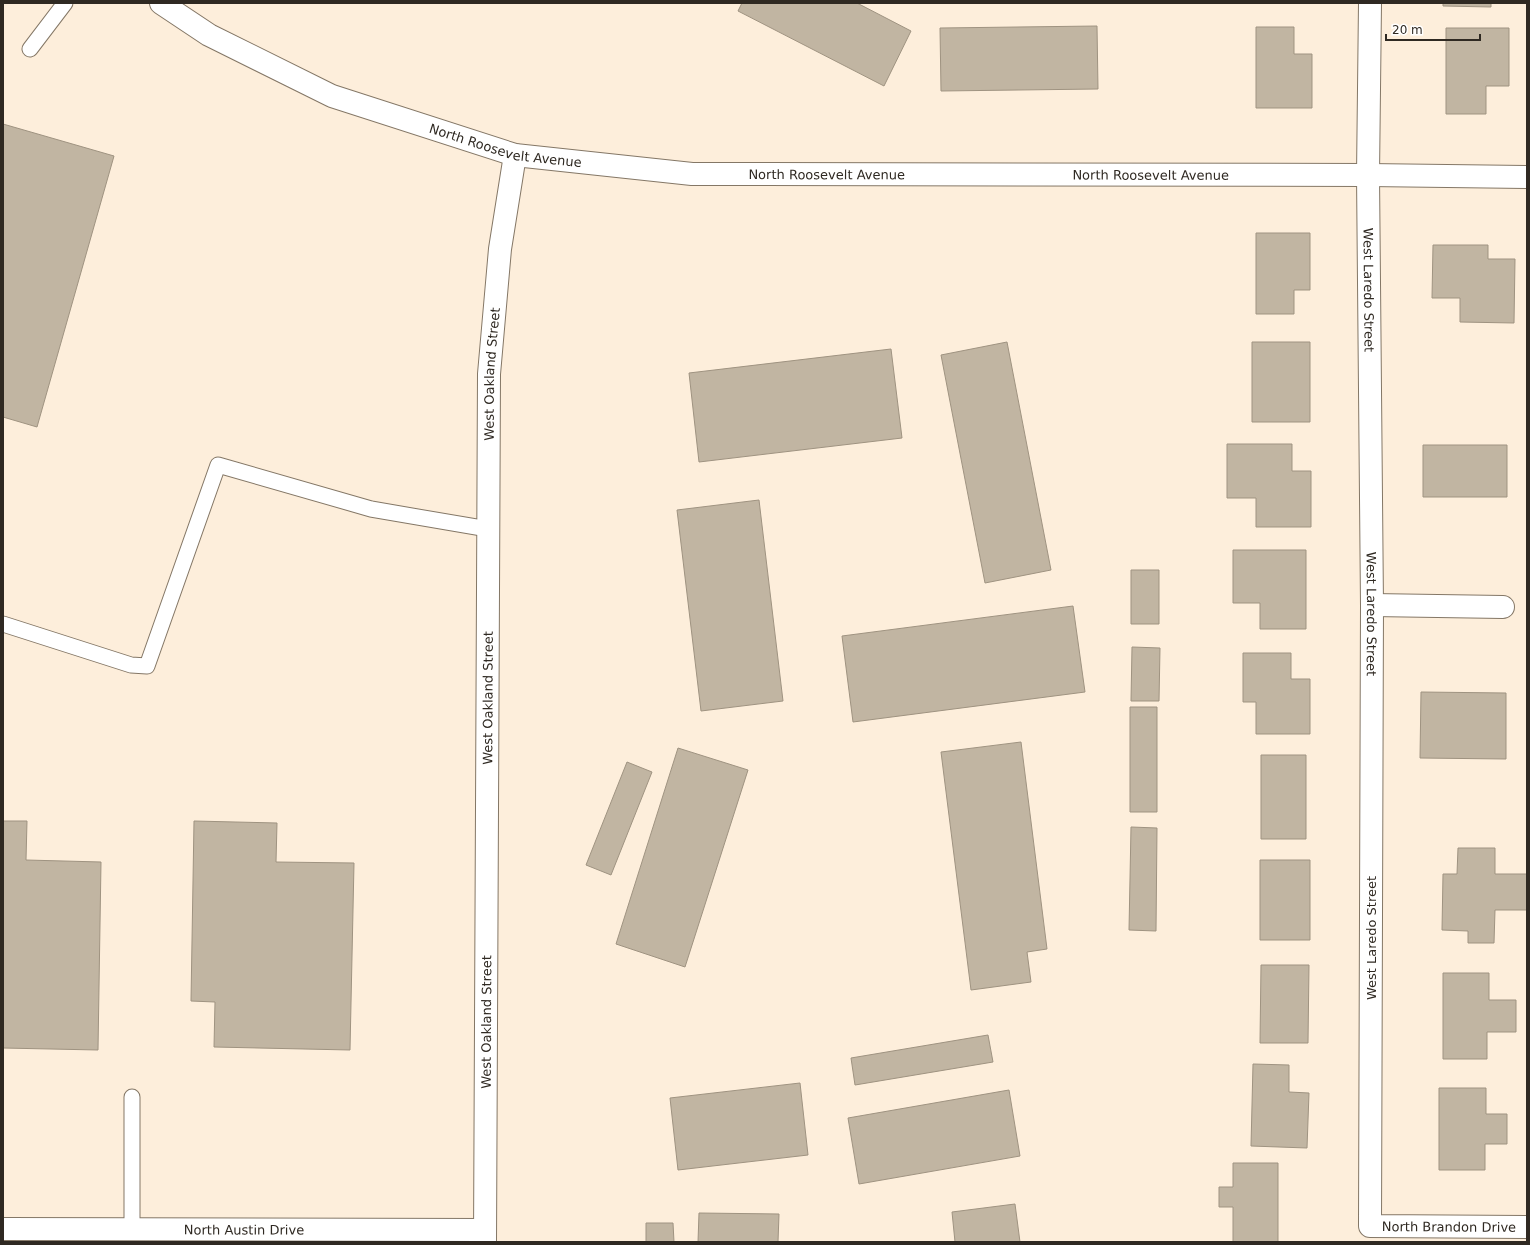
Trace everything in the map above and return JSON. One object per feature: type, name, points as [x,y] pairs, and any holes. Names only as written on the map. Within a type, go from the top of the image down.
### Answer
[{"type":"street","name":"North Roosevelt Avenue","points":[[161,3],[209,35],[332,96],[515,155],[692,174],[1368,175],[1527,177]]},
{"type":"street","name":"West Laredo Street","points":[[1370,3],[1368,175],[1372,605],[1370,1226]]},
{"type":"street","name":"West Oakland Street","points":[[485,1236],[489,374],[500,249],[515,155]]},
{"type":"street","points":[[1372,605],[1503,607]]},
{"type":"street","name":"North Brandon Drive","points":[[1370,1226],[1527,1227]]},
{"type":"street","name":"North Austin Drive","points":[[3,1229],[132,1229],[485,1236]]},
{"type":"lane","points":[[30,50],[65,3]]},
{"type":"lane","points":[[3,624],[131,665],[147,666],[218,465],[371,509],[488,529]]},
{"type":"lane","points":[[132,1097],[132,1229]]},
{"type":"building","points":[[742,3],[857,3],[911,31],[884,86],[738,11]]},
{"type":"building","points":[[1443,3],[1491,3],[1491,7],[1443,6]]},
{"type":"building","points":[[1097,26],[1098,89],[941,91],[940,28]]},
{"type":"building","points":[[1256,27],[1294,27],[1294,54],[1312,54],[1312,108],[1256,108]]},
{"type":"building","points":[[1446,28],[1509,28],[1509,86],[1486,86],[1486,114],[1446,114]]},
{"type":"building","points":[[3,124],[114,156],[37,427],[3,417]]},
{"type":"building","points":[[1256,233],[1310,233],[1310,290],[1294,290],[1294,314],[1256,314]]},
{"type":"building","points":[[1433,245],[1488,245],[1488,259],[1515,259],[1514,323],[1460,322],[1460,298],[1432,298]]},
{"type":"building","points":[[1007,342],[1051,570],[985,583],[941,355]]},
{"type":"building","points":[[1252,342],[1310,342],[1310,422],[1252,422]]},
{"type":"building","points":[[891,349],[902,438],[699,462],[689,373]]},
{"type":"building","points":[[1227,444],[1292,444],[1292,471],[1311,471],[1311,527],[1256,527],[1256,498],[1227,498]]},
{"type":"building","points":[[1423,445],[1507,445],[1507,497],[1423,497]]},
{"type":"building","points":[[759,500],[783,701],[701,711],[677,510]]},
{"type":"building","points":[[1233,550],[1306,550],[1306,629],[1260,629],[1260,603],[1233,603]]},
{"type":"building","points":[[1131,570],[1159,570],[1159,624],[1131,624]]},
{"type":"building","points":[[1073,606],[1085,692],[853,722],[842,636]]},
{"type":"building","points":[[1132,647],[1160,648],[1159,701],[1131,701]]},
{"type":"building","points":[[1243,653],[1291,653],[1291,679],[1310,679],[1310,734],[1256,734],[1256,702],[1243,702]]},
{"type":"building","points":[[1421,692],[1506,693],[1506,759],[1420,758]]},
{"type":"building","points":[[1130,707],[1157,707],[1157,812],[1130,812]]},
{"type":"building","points":[[1021,742],[1047,949],[1027,952],[1031,982],[971,990],[941,752]]},
{"type":"building","points":[[678,748],[748,770],[685,967],[616,944]]},
{"type":"building","points":[[1261,755],[1306,755],[1306,839],[1261,839]]},
{"type":"building","points":[[627,762],[652,772],[611,875],[586,865]]},
{"type":"building","points":[[3,821],[27,821],[26,860],[101,862],[98,1050],[3,1048]]},
{"type":"building","points":[[194,821],[277,823],[276,862],[354,863],[350,1050],[214,1047],[215,1002],[191,1001]]},
{"type":"building","points":[[1131,827],[1157,828],[1156,931],[1129,930]]},
{"type":"building","points":[[1458,848],[1495,848],[1495,874],[1527,874],[1527,910],[1495,910],[1494,943],[1468,943],[1468,931],[1442,930],[1443,874],[1457,874]]},
{"type":"building","points":[[1260,860],[1310,860],[1310,940],[1260,940]]},
{"type":"building","points":[[1261,965],[1309,965],[1308,1043],[1260,1043]]},
{"type":"building","points":[[1443,973],[1489,973],[1489,1000],[1516,1000],[1516,1032],[1487,1032],[1487,1059],[1443,1059]]},
{"type":"building","points":[[988,1035],[993,1062],[855,1085],[851,1058]]},
{"type":"building","points":[[1253,1064],[1289,1065],[1289,1092],[1309,1093],[1307,1148],[1251,1146]]},
{"type":"building","points":[[800,1083],[808,1155],[678,1170],[670,1098]]},
{"type":"building","points":[[1439,1088],[1486,1088],[1486,1114],[1507,1114],[1507,1144],[1485,1144],[1485,1170],[1439,1170]]},
{"type":"building","points":[[1009,1090],[1020,1156],[859,1184],[848,1118]]},
{"type":"building","points":[[1233,1163],[1278,1163],[1278,1242],[1233,1242],[1233,1207],[1219,1207],[1219,1187],[1233,1187]]},
{"type":"building","points":[[1015,1204],[1020,1242],[955,1242],[952,1212]]},
{"type":"building","points":[[699,1213],[779,1214],[778,1242],[698,1242]]},
{"type":"building","points":[[646,1223],[673,1223],[674,1242],[646,1242]]}]
